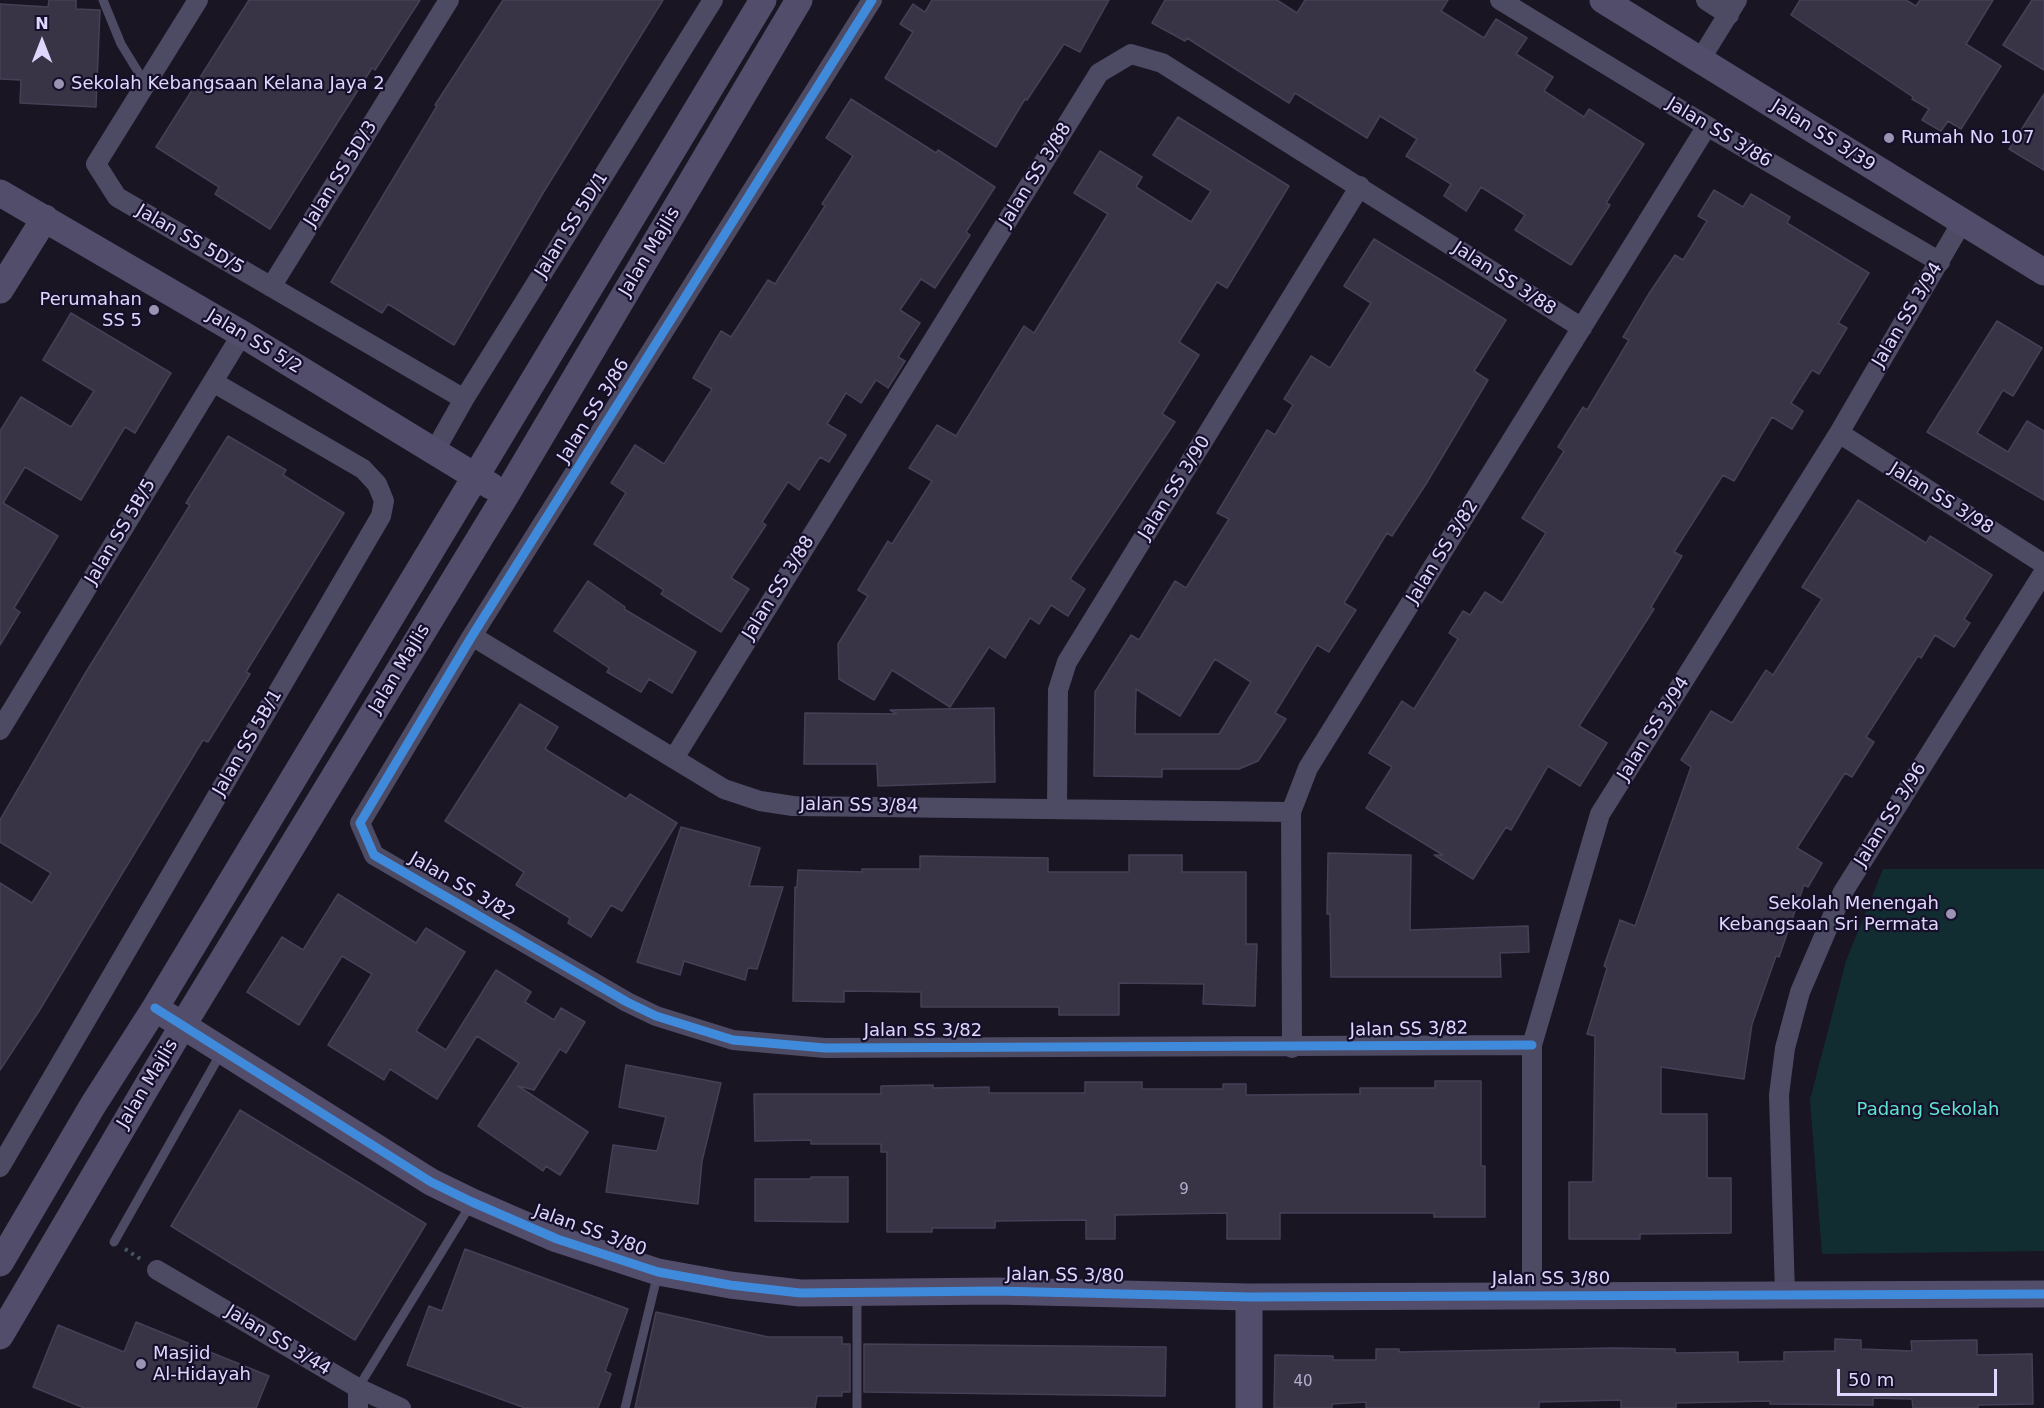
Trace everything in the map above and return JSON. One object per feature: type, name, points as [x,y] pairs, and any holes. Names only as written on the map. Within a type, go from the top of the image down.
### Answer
[{"type":"street","name":"Jalan SS 5D/5","points":[[198,0],[96,164],[117,197],[464,399]]},
{"type":"street","name":"Jalan SS 5D/3","points":[[271,287],[449,0]]},
{"type":"street","name":"Jalan SS 5D/1","points":[[434,452],[464,399],[713,0]]},
{"type":"street","name":"Jalan Majlis","points":[[0,1263],[93,1105],[155,1008],[763,0]]},
{"type":"street","name":"Jalan Majlis","points":[[0,1336],[183,1025],[506,495],[798,0]]},
{"type":"street","name":"Jalan SS 3/86","points":[[368,844],[360,823],[472,636],[872,0]]},
{"type":"street","name":"Jalan SS 3/86","points":[[1500,0],[1707,126],[1940,262]]},
{"type":"street","name":"Jalan SS 3/39","points":[[1603,0],[2044,272]]},
{"type":"street","points":[[1700,60],[1733,7],[1706,0]]},
{"type":"street","name":"Jalan SS 3/88","points":[[674,758],[1099,73],[1131,54],[1162,63],[1582,328]]},
{"type":"street","name":"Jalan SS 3/82","points":[[1292,1048],[1291,812],[1308,768],[1707,126]]},
{"type":"street","name":"Jalan SS 3/90","points":[[1058,809],[1058,690],[1067,662],[1360,186]]},
{"type":"street","name":"Jalan SS 5/2","points":[[0,193],[242,334],[506,495]]},
{"type":"street","points":[[0,290],[45,218]]},
{"type":"street","name":"Jalan SS 3/94","points":[[1532,1296],[1532,1045],[1600,814],[1839,433],[1962,222]]},
{"type":"street","name":"Jalan SS 5B/5","points":[[0,730],[242,334]]},
{"type":"street","name":"Jalan SS 5B/1","points":[[0,1167],[381,516],[384,501],[377,484],[363,470],[213,382]]},
{"type":"street","name":"Jalan SS 3/98","points":[[1839,433],[2044,564]]},
{"type":"street","name":"Jalan SS 3/96","points":[[1785,1294],[1779,1095],[1785,1048],[1800,992],[1843,892],[2044,572]]},
{"type":"street","name":"Jalan SS 3/84","points":[[472,636],[724,789],[771,803],[793,806],[1291,812]]},
{"type":"street","name":"Jalan SS 3/82","points":[[368,844],[374,855],[627,1002],[656,1016],[733,1040],[825,1048],[1292,1048],[1532,1045]]},
{"type":"street","name":"Jalan SS 3/80","points":[[155,1008],[431,1182],[472,1202],[557,1239],[658,1272],[730,1285],[800,1293],[996,1292],[1250,1297],[2044,1294]]},
{"type":"street","name":"Jalan SS 3/44","points":[[157,1270],[358,1398],[401,1408]]},
{"type":"street","points":[[1249,1408],[1250,1297]]},
{"type":"lane","points":[[103,0],[121,44],[145,83]]},
{"type":"lane","points":[[114,1242],[222,1050]]},
{"type":"lane","points":[[358,1398],[472,1202]]},
{"type":"lane","points":[[625,1408],[658,1272]]},
{"type":"lane","points":[[857,1293],[857,1408]]},
{"type":"path","points":[[114,1242],[157,1270]]},
{"type":"green space","name":"Padang Sekolah","points":[[1883,869],[2044,869],[2044,1251],[1822,1254],[1810,1100],[1846,961]]},
{"type":"building","points":[[49,0],[76,0],[76,9],[100,10],[96,107],[20,103],[21,80],[0,79],[0,4],[48,7]]},
{"type":"building","points":[[249,0],[420,0],[375,70],[372,68],[270,229],[215,194],[219,187],[156,147]]},
{"type":"building","points":[[503,0],[663,0],[543,193],[454,345],[388,304],[382,313],[331,282],[437,106],[435,105]]},
{"type":"building","points":[[932,0],[1109,0],[1080,52],[1064,44],[1027,100],[1025,99],[996,147],[885,78],[913,32],[900,24],[913,4],[925,12]]},
{"type":"building","points":[[1165,0],[1277,0],[1297,13],[1305,0],[1448,0],[1441,11],[1484,38],[1496,19],[1527,38],[1516,54],[1553,77],[1544,91],[1584,117],[1589,109],[1644,144],[1606,203],[1610,205],[1571,265],[1515,230],[1525,215],[1481,187],[1466,211],[1444,196],[1451,184],[1406,156],[1417,139],[1380,116],[1367,138],[1295,93],[1289,103],[1187,38],[1185,41],[1152,23]]},
{"type":"building","points":[[1800,0],[1906,0],[1916,6],[1920,0],[1993,0],[1966,44],[2001,66],[1961,129],[1948,121],[1941,131],[1922,120],[1929,109],[1791,15]]},
{"type":"building","points":[[2032,0],[2044,0],[2044,70],[2003,45]]},
{"type":"building","points":[[2044,94],[2044,170],[2009,149]]},
{"type":"building","points":[[851,99],[936,153],[938,150],[995,187],[966,232],[970,235],[935,288],[921,279],[900,310],[920,323],[898,357],[905,361],[888,388],[876,380],[861,403],[846,393],[827,424],[846,435],[829,462],[820,457],[799,490],[788,482],[762,522],[766,525],[731,578],[749,589],[721,632],[661,594],[664,590],[594,544],[626,493],[611,483],[635,445],[664,464],[712,389],[693,378],[721,331],[731,337],[768,280],[775,284],[825,206],[822,204],[853,156],[826,138]]},
{"type":"building","points":[[1178,117],[1289,186],[1227,288],[1217,282],[1179,342],[1199,355],[1162,414],[1175,422],[1070,579],[1085,589],[1068,616],[1051,605],[1039,624],[1030,618],[1005,658],[989,647],[950,707],[892,670],[874,700],[839,679],[838,644],[868,596],[858,590],[888,541],[892,544],[932,481],[909,468],[937,425],[956,436],[1024,326],[1034,333],[1108,214],[1074,193],[1100,151],[1142,177],[1136,187],[1191,222],[1211,191],[1153,155]]},
{"type":"building","points":[[1714,190],[1743,207],[1751,194],[1790,217],[1787,223],[1869,273],[1838,323],[1847,328],[1819,374],[1812,370],[1791,403],[1803,411],[1792,429],[1772,417],[1734,481],[1723,475],[1674,552],[1682,556],[1651,607],[1654,609],[1579,726],[1607,743],[1580,786],[1548,766],[1511,830],[1506,827],[1473,879],[1434,855],[1443,855],[1366,808],[1392,767],[1369,753],[1402,701],[1414,709],[1458,639],[1449,633],[1463,611],[1470,615],[1485,592],[1502,603],[1546,533],[1522,518],[1564,451],[1558,447],[1583,407],[1587,410],[1629,340],[1623,337],[1650,292],[1675,255],[1683,260],[1707,221],[1698,216]]},
{"type":"building","points":[[1374,239],[1506,320],[1474,371],[1488,380],[1426,484],[1392,536],[1387,533],[1344,603],[1356,610],[1329,652],[1317,645],[1275,713],[1286,719],[1258,761],[1239,769],[1162,769],[1162,777],[1094,776],[1095,692],[1131,635],[1139,640],[1175,581],[1186,588],[1229,519],[1217,513],[1267,430],[1275,435],[1293,405],[1284,399],[1311,356],[1330,368],[1371,303],[1344,286]],"holes":[[[1215,659],[1251,682],[1219,734],[1135,734],[1136,689],[1180,716]]]},
{"type":"building","points":[[71,313],[171,373],[135,433],[125,427],[81,500],[25,467],[3,503],[58,536],[14,608],[20,612],[0,645],[0,431],[21,397],[71,427],[94,391],[43,360]]},
{"type":"building","points":[[1997,321],[2042,348],[2013,396],[2003,390],[1977,433],[2008,452],[2027,421],[2044,431],[2044,500],[1927,432]]},
{"type":"building","points":[[228,436],[286,470],[283,475],[344,513],[246,672],[250,674],[208,742],[203,740],[39,1011],[0,1070],[0,883],[32,903],[51,873],[0,842],[0,820],[86,672],[190,505],[186,503]]},
{"type":"building","points":[[1858,500],[1926,543],[1930,536],[1992,575],[1964,619],[1970,623],[1954,647],[1935,635],[1921,658],[1918,656],[1866,737],[1874,742],[1852,777],[1845,773],[1797,848],[1822,863],[1808,887],[1804,885],[1779,957],[1776,956],[1752,1024],[1744,1079],[1661,1067],[1661,1114],[1707,1114],[1707,1178],[1731,1178],[1731,1233],[1640,1234],[1640,1239],[1569,1239],[1569,1182],[1593,1182],[1595,1036],[1587,1034],[1607,968],[1604,966],[1620,920],[1635,926],[1691,767],[1681,760],[1711,711],[1732,723],[1766,670],[1773,675],[1822,599],[1802,587]]},
{"type":"building","points":[[588,581],[625,607],[624,609],[696,652],[672,693],[649,679],[641,692],[607,672],[609,668],[554,631]]},
{"type":"building","points":[[520,704],[558,727],[545,749],[626,799],[630,794],[677,823],[622,911],[611,905],[591,937],[568,923],[570,918],[516,885],[524,872],[445,821]]},
{"type":"building","points":[[994,708],[995,782],[878,786],[877,764],[804,764],[805,713],[897,714],[890,710]]},
{"type":"building","points":[[681,827],[760,848],[749,886],[783,887],[757,969],[748,968],[745,980],[684,961],[680,975],[637,962]]},
{"type":"building","points":[[1328,853],[1411,855],[1410,930],[1528,926],[1529,952],[1500,953],[1501,977],[1331,977],[1330,914],[1327,914]]},
{"type":"building","points":[[1129,855],[1182,855],[1182,872],[1246,872],[1246,944],[1257,944],[1255,1006],[1203,1004],[1204,984],[1119,983],[1119,1015],[1059,1015],[1059,1007],[921,1007],[921,992],[844,991],[844,1002],[793,1001],[795,887],[797,888],[798,870],[862,872],[862,869],[920,869],[920,856],[1048,858],[1048,872],[1129,872]]},
{"type":"building","points":[[338,894],[416,943],[426,928],[465,952],[416,1031],[446,1050],[496,970],[531,992],[525,1002],[554,1020],[561,1008],[585,1022],[566,1053],[560,1049],[534,1090],[518,1086],[588,1132],[560,1175],[546,1166],[543,1171],[478,1126],[519,1063],[477,1036],[437,1099],[390,1069],[384,1080],[328,1045],[372,974],[342,956],[299,1025],[247,992],[282,937],[303,950]]},
{"type":"building","points":[[626,1065],[721,1083],[702,1161],[698,1204],[606,1192],[613,1145],[657,1151],[666,1117],[619,1107]]},
{"type":"building","points":[[1435,1081],[1481,1081],[1481,1166],[1485,1166],[1485,1217],[1434,1217],[1434,1213],[1280,1213],[1280,1239],[1227,1239],[1227,1213],[1115,1215],[1115,1239],[1086,1239],[1086,1220],[995,1221],[995,1228],[932,1228],[932,1232],[887,1232],[887,1152],[881,1152],[881,1144],[811,1144],[811,1140],[755,1141],[754,1094],[881,1094],[881,1086],[933,1085],[933,1088],[989,1087],[989,1093],[1085,1093],[1085,1082],[1142,1082],[1142,1089],[1223,1089],[1223,1084],[1246,1084],[1246,1095],[1360,1094],[1360,1088],[1435,1088]]},
{"type":"building","points":[[240,1110],[426,1224],[355,1340],[171,1226]]},
{"type":"building","points":[[811,1177],[848,1177],[848,1222],[755,1221],[755,1179],[811,1179]]},
{"type":"building","points":[[465,1249],[628,1309],[605,1371],[611,1374],[598,1408],[525,1408],[407,1365],[429,1306],[442,1311]]},
{"type":"building","points":[[656,1312],[768,1337],[842,1337],[842,1344],[850,1344],[850,1392],[842,1392],[842,1396],[817,1396],[815,1408],[635,1408]]},
{"type":"building","name":"Masjid Al-Hidayah","points":[[136,1322],[269,1376],[256,1408],[84,1408],[33,1387],[58,1325],[124,1352]]},
{"type":"building","points":[[1835,1339],[1861,1340],[1861,1349],[1912,1351],[1911,1341],[1977,1340],[1977,1355],[2032,1354],[2033,1404],[1978,1405],[1978,1408],[1913,1408],[1912,1399],[1873,1398],[1873,1405],[1770,1404],[1770,1401],[1676,1403],[1676,1408],[1621,1408],[1621,1400],[1539,1402],[1539,1408],[1366,1408],[1366,1402],[1332,1404],[1332,1408],[1274,1408],[1275,1355],[1333,1356],[1333,1360],[1376,1360],[1376,1349],[1399,1349],[1399,1352],[1613,1348],[1675,1349],[1675,1353],[1738,1352],[1738,1362],[1784,1361],[1784,1352],[1835,1351]]},
{"type":"building","points":[[864,1344],[1166,1347],[1165,1396],[864,1392]]},
{"type":"cycle path","points":[[872,0],[472,636],[360,823],[374,855],[627,1002],[656,1016],[733,1040],[825,1048],[1532,1045]]},
{"type":"cycle path","points":[[155,1008],[431,1182],[472,1202],[557,1239],[658,1272],[730,1285],[800,1293],[996,1291],[1249,1297],[2044,1294]]},
{"type":"place","name":"Sekolah Kebangsaan Kelana Jaya 2","points":[[59,84]]},
{"type":"place","name":"Rumah No 107","points":[[1889,138]]},
{"type":"place","name":"Perumahan SS 5","points":[[154,310]]},
{"type":"place","name":"Sekolah Menengah Kebangsaan Sri Permata","points":[[1951,914]]},
{"type":"place","name":"Masjid Al-Hidayah","points":[[141,1364]]}]
